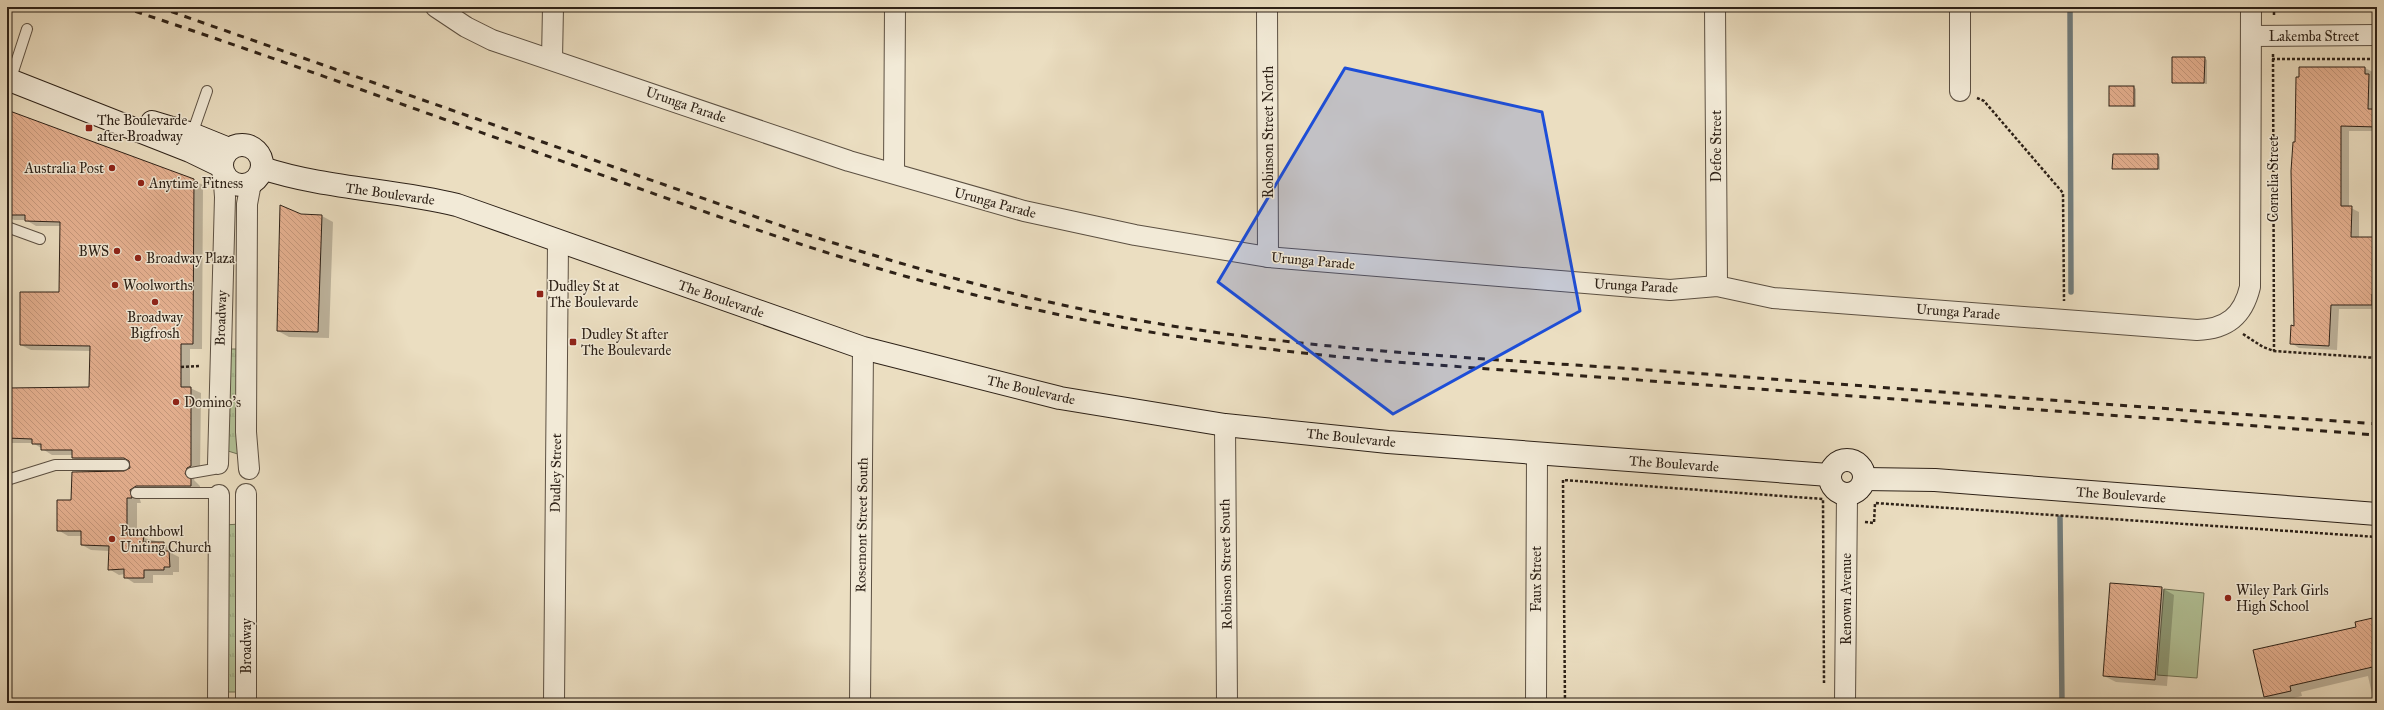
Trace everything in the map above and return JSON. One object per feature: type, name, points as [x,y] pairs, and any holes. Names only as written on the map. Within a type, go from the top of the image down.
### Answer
[{"type":"street","name":"Urunga Parade","points":[[436,7],[466,27],[492,40],[552,58],[849,161],[894,172],[960,194],[1024,211],[1135,235],[1268,257],[1670,290],[1717,286],[1773,298],[2197,330],[2215,327],[2226,322]]},
{"type":"street","points":[[552,58],[554,7]]},
{"type":"street","points":[[894,7],[894,172]]},
{"type":"street","name":"Robinson Street North","points":[[1267,7],[1268,257]]},
{"type":"street","name":"Defoe Street","points":[[1715,7],[1717,286]]},
{"type":"street","points":[[1960,7],[1960,91]]},
{"type":"street","name":"Cornelia Street","points":[[2226,322],[2242,310],[2247,300],[2252,275],[2251,7]]},
{"type":"street","name":"Lakemba Street","points":[[2251,36],[2377,35]]},
{"type":"street","name":"The Boulevarde","points":[[9,80],[192,134],[224,162],[231,182],[244,185],[256,176],[427,198],[485,214],[558,242],[864,348],[1060,398],[1225,425],[1388,442],[1829,475]]},
{"type":"street","name":"The Boulevarde","points":[[9,80],[190,151],[224,162]]},
{"type":"street","points":[[224,162],[235,146],[249,146],[259,155],[256,176]]},
{"type":"street","name":"Broadway","points":[[216,467],[225,196],[224,162]]},
{"type":"street","name":"Broadway","points":[[249,469],[246,432],[247,212],[256,176]]},
{"type":"street","name":"Dudley Street","points":[[554,703],[558,242]]},
{"type":"street","name":"Rosemont Street South","points":[[860,703],[864,348]]},
{"type":"street","name":"Robinson Street South","points":[[1225,425],[1228,703]]},
{"type":"street","name":"Faux Street","points":[[1536,703],[1537,454]]},
{"type":"street","points":[[231,459],[238,460],[249,469],[252,482],[246,494],[230,500],[218,494],[211,482],[216,467],[231,459]]},
{"type":"street","points":[[1849,460],[1854,461],[1862,468],[1864,479],[1856,492],[1846,494],[1836,491],[1832,486],[1829,475],[1838,462],[1849,460]]},
{"type":"street","name":"The Boulevarde","points":[[1864,479],[1934,480],[2377,514]]},
{"type":"street","name":"Broadway","points":[[218,494],[218,703]]},
{"type":"street","name":"Broadway","points":[[246,494],[246,703]]},
{"type":"street","name":"Renown Avenue","points":[[1845,703],[1846,494]]},
{"type":"lane","points":[[9,80],[26,29]]},
{"type":"lane","points":[[192,134],[207,91]]},
{"type":"lane","points":[[7,227],[40,239]]},
{"type":"lane","points":[[7,480],[55,465],[124,465]]},
{"type":"lane","points":[[191,473],[216,467]]},
{"type":"lane","points":[[136,493],[218,494]]},
{"type":"path","name":"Cornelia Street","points":[[2274,7],[2274,351]]},
{"type":"path","name":"Lakemba Street","points":[[2251,60],[2377,59]]},
{"type":"path","points":[[1960,91],[1984,101],[2063,192],[2063,320]]},
{"type":"path","points":[[2263,347],[2274,351],[2377,358]]},
{"type":"path","points":[[181,367],[199,366]]},
{"type":"path","points":[[1565,703],[1563,480],[1823,499],[1824,687]]},
{"type":"path","points":[[1823,520],[1874,523],[1875,503],[2377,538]]},
{"type":"highlighted area","points":[[1345,68],[1542,112],[1580,311],[1393,414],[1218,282]]},
{"type":"green space","points":[[227,349],[241,349],[241,455],[228,451]]},
{"type":"green space","points":[[240,524],[237,692],[226,692],[224,525]]},
{"type":"green space","points":[[2164,589],[2204,593],[2197,678],[2157,675]]},
{"type":"building","points":[[2172,57],[2205,57],[2204,83],[2172,83]]},
{"type":"building","points":[[2299,67],[2365,67],[2365,74],[2369,74],[2368,109],[2377,109],[2377,127],[2341,126],[2341,206],[2352,206],[2351,237],[2377,237],[2377,294],[2372,294],[2372,305],[2331,305],[2329,346],[2290,344],[2291,325],[2294,326],[2291,171],[2293,142],[2295,142],[2296,77],[2299,77]]},
{"type":"building","points":[[2109,86],[2134,86],[2134,106],[2109,106]]},
{"type":"building","points":[[7,110],[194,179],[193,344],[181,344],[181,387],[191,387],[191,466],[187,468],[185,474],[191,479],[191,486],[136,486],[130,490],[132,498],[127,498],[127,535],[144,536],[143,542],[164,542],[164,551],[169,551],[170,567],[164,567],[164,570],[144,570],[144,578],[124,578],[124,569],[108,570],[109,546],[81,545],[81,531],[57,531],[57,500],[71,500],[72,472],[124,471],[130,468],[129,461],[124,458],[72,458],[72,450],[41,450],[41,444],[32,444],[32,439],[7,438],[7,388],[89,387],[90,346],[20,345],[20,292],[59,292],[60,222],[25,221],[25,215],[7,215]]},
{"type":"building","points":[[2113,154],[2158,154],[2158,169],[2112,169]]},
{"type":"building","points":[[280,205],[301,214],[322,215],[318,332],[277,331]]},
{"type":"building","points":[[2110,583],[2162,587],[2155,680],[2103,676]]},
{"type":"building","points":[[2377,617],[2377,666],[2290,686],[2291,691],[2264,697],[2253,650],[2356,627],[2355,622]]},
{"type":"waterway","points":[[2070,7],[2071,292]]},
{"type":"waterway","points":[[2060,518],[2062,703]]},
{"type":"railway","points":[[122,7],[792,242],[929,283],[1027,308],[1079,319],[1184,338],[1290,352],[1396,362],[2377,435]]},
{"type":"railway","points":[[158,7],[799,232],[893,261],[988,287],[1035,299],[1131,319],[1179,327],[1310,344],[1442,356],[2377,424]]},
{"type":"place","name":"The Boulevarde after Broadway","points":[[89,128]]},
{"type":"place","name":"Australia Post","points":[[112,168]]},
{"type":"place","name":"Anytime Fitness","points":[[141,183]]},
{"type":"place","name":"BWS","points":[[117,251]]},
{"type":"place","name":"Broadway Plaza","points":[[138,258]]},
{"type":"place","name":"Woolworths","points":[[115,285]]},
{"type":"place","name":"Dudley St at The Boulevarde","points":[[540,294]]},
{"type":"place","name":"Broadway Bigfrosh","points":[[155,302]]},
{"type":"place","name":"Dudley St after The Boulevarde","points":[[573,342]]},
{"type":"place","name":"Domino's","points":[[176,402]]},
{"type":"place","name":"Punchbowl Uniting Church","points":[[112,539]]},
{"type":"place","name":"Wiley Park Girls High School","points":[[2228,598]]}]
